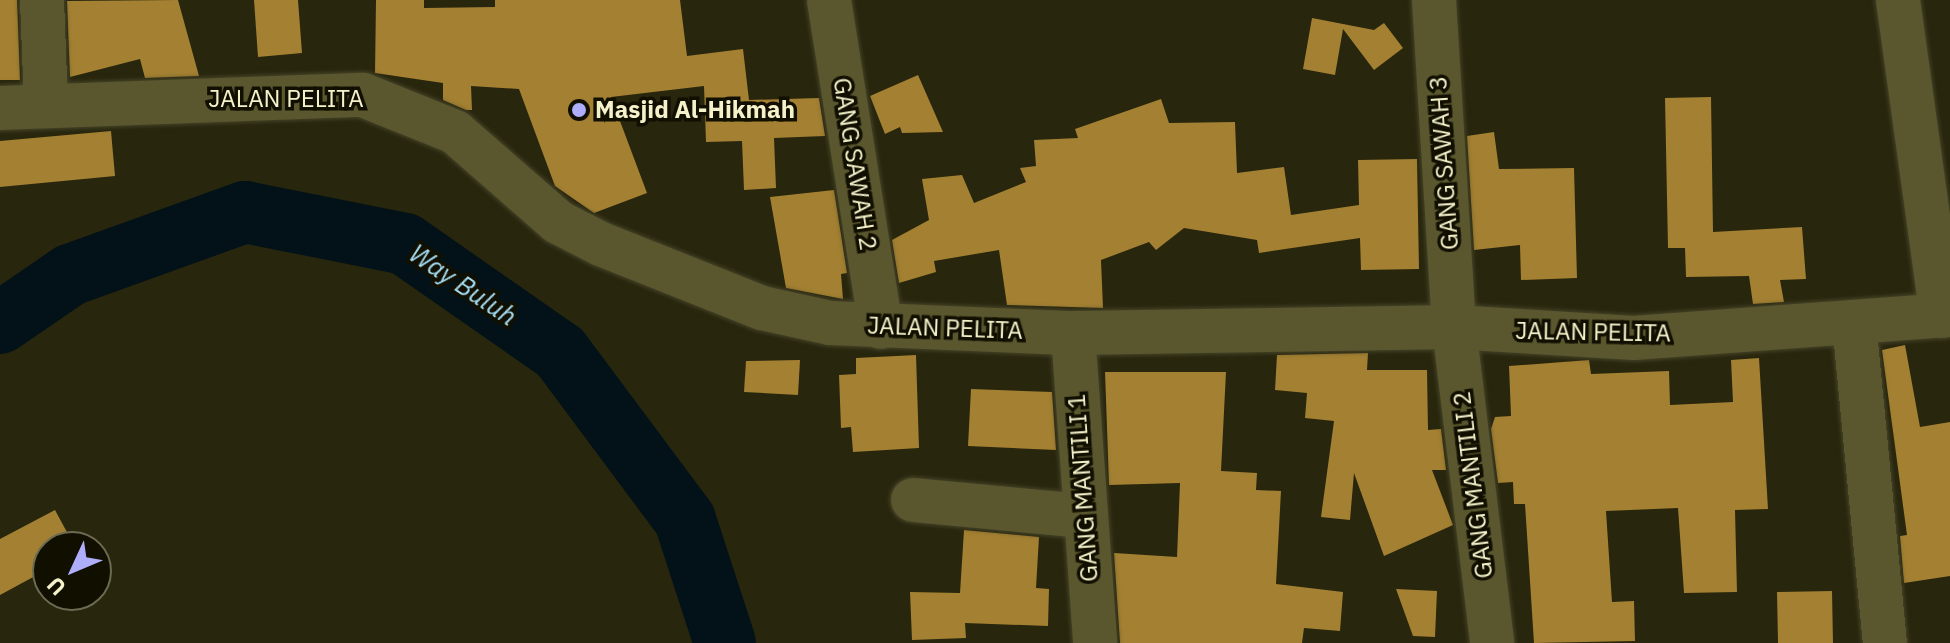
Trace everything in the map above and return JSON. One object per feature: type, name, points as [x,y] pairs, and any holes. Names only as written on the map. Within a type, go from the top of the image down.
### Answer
[{"type":"street","points":[[42,0],[46,104]]},
{"type":"street","name":"GANG SAWAH 2","points":[[829,0],[881,327]]},
{"type":"street","name":"GANG SAWAH 3","points":[[1434,0],[1454,327]]},
{"type":"street","points":[[1898,0],[1946,315]]},
{"type":"street","name":"JALAN PELITA","points":[[0,108],[363,95],[455,132],[558,222],[601,244],[762,308],[881,327],[1073,333],[1454,327],[1634,338],[1946,315]]},
{"type":"street","points":[[1854,322],[1885,643]]},
{"type":"street","name":"GANG MANTILI 2","points":[[1454,327],[1492,643]]},
{"type":"street","name":"GANG MANTILI 1","points":[[1073,333],[1083,516],[1095,643]]},
{"type":"street","points":[[913,500],[1083,516]]},
{"type":"building","points":[[0,0],[17,0],[20,80],[0,80]]},
{"type":"building","points":[[178,0],[199,76],[145,78],[140,59],[70,77],[67,1]]},
{"type":"building","points":[[254,0],[298,0],[302,53],[258,57]]},
{"type":"building","points":[[376,0],[424,0],[424,8],[495,7],[495,0],[680,0],[687,56],[743,49],[749,100],[819,98],[825,136],[774,138],[776,188],[744,190],[742,141],[706,142],[704,86],[611,97],[647,193],[594,213],[555,186],[519,89],[471,86],[472,110],[466,110],[443,100],[443,83],[375,73]]},
{"type":"building","points":[[1312,18],[1374,30],[1384,23],[1403,48],[1374,70],[1343,29],[1335,75],[1303,69]]},
{"type":"building","points":[[918,75],[943,132],[902,133],[900,127],[885,134],[870,96]]},
{"type":"building","points":[[1711,97],[1713,232],[1802,227],[1806,279],[1780,280],[1784,302],[1753,304],[1749,276],[1686,277],[1685,248],[1668,248],[1665,98]]},
{"type":"building","points":[[1161,99],[1169,123],[1235,122],[1237,173],[1284,167],[1291,215],[1359,205],[1358,160],[1417,159],[1419,269],[1361,270],[1360,238],[1259,253],[1257,240],[1184,228],[1156,250],[1149,242],[1101,260],[1103,308],[1007,305],[999,250],[934,261],[936,272],[899,283],[892,240],[929,220],[922,179],[962,175],[974,203],[1026,182],[1020,168],[1036,166],[1034,140],[1078,138],[1075,129]]},
{"type":"building","points":[[111,131],[115,176],[0,187],[0,141]]},
{"type":"building","points":[[1494,132],[1499,169],[1574,168],[1577,278],[1521,280],[1520,245],[1474,250],[1467,136]]},
{"type":"building","points":[[834,190],[847,273],[841,274],[843,299],[786,288],[770,197]]},
{"type":"building","points":[[1905,345],[1920,427],[1950,422],[1950,576],[1904,583],[1900,536],[1907,535],[1882,350]]},
{"type":"building","points":[[1368,353],[1367,370],[1427,370],[1428,430],[1441,429],[1446,470],[1432,470],[1453,525],[1384,556],[1354,473],[1350,520],[1321,517],[1334,421],[1305,418],[1307,393],[1275,390],[1277,355]]},
{"type":"building","points":[[916,355],[919,448],[853,452],[851,427],[841,428],[839,375],[856,374],[856,358]]},
{"type":"building","points":[[1759,358],[1768,509],[1735,510],[1737,592],[1684,593],[1678,508],[1606,511],[1612,602],[1634,601],[1635,641],[1534,643],[1525,504],[1514,504],[1513,482],[1498,483],[1491,429],[1495,417],[1511,416],[1509,366],[1589,360],[1591,374],[1669,371],[1670,405],[1733,402],[1731,360]]},
{"type":"building","points":[[800,360],[798,395],[744,392],[746,361]]},
{"type":"building","points":[[1105,372],[1226,372],[1221,471],[1257,473],[1256,490],[1281,491],[1276,584],[1343,592],[1340,631],[1304,628],[1302,643],[1120,643],[1114,553],[1177,557],[1180,483],[1109,485]]},
{"type":"building","points":[[971,389],[1052,392],[1056,450],[968,446]]},
{"type":"building","points":[[55,510],[66,531],[32,531],[32,578],[0,595],[0,539]]},
{"type":"building","points":[[964,530],[1039,537],[1036,588],[1049,589],[1048,626],[965,623],[966,638],[912,640],[910,592],[960,593]]},
{"type":"building","points":[[1396,589],[1437,591],[1435,637],[1413,636]]},
{"type":"building","points":[[1832,591],[1833,643],[1778,643],[1777,592]]},
{"type":"waterway","name":"Way Buluh","points":[[0,323],[70,275],[245,212],[405,244],[560,352],[685,520],[725,643]]},
{"type":"place","name":"Masjid Al-Hikmah","points":[[579,110]]}]
